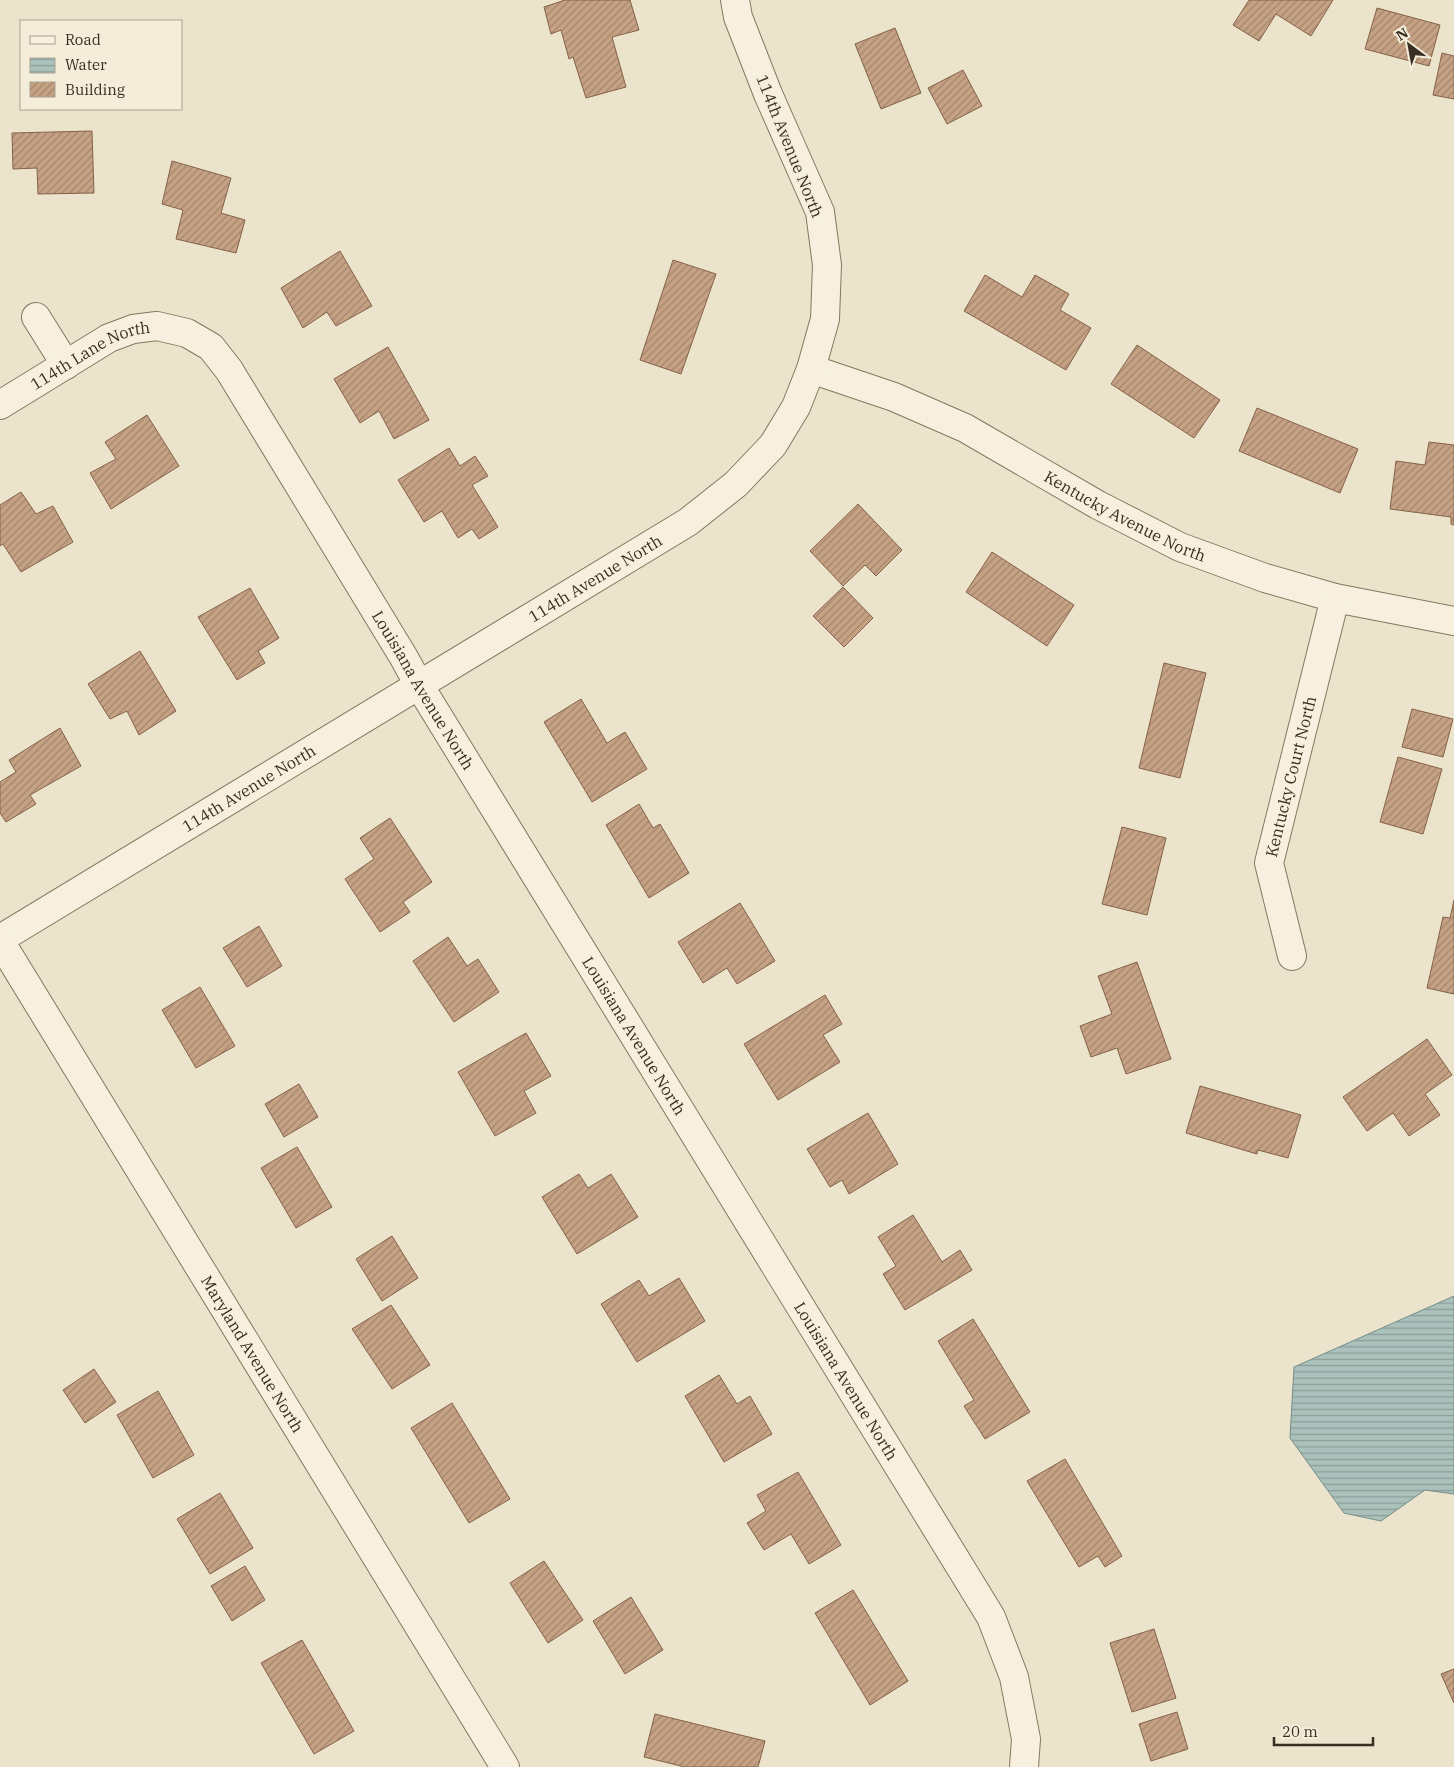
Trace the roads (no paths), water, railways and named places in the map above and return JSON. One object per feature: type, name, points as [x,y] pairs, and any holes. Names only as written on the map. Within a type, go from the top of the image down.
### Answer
[{"type":"street","name":"114th Avenue North","points":[[0,940],[688,522],[736,484],[773,445],[796,407],[811,369],[825,319],[827,265],[820,212],[768,94],[738,17],[735,0]]},
{"type":"street","points":[[36,317],[66,365]]},
{"type":"street","name":"114th Lane North","points":[[0,405],[109,338],[133,329],[158,326],[187,333]]},
{"type":"street","name":"Louisiana Avenue North","points":[[187,333],[211,347],[229,370],[419,685],[991,1617],[1014,1677],[1026,1739],[1024,1767]]},
{"type":"street","name":"Kentucky Avenue North","points":[[811,369],[894,397],[965,428],[1098,505],[1180,547],[1265,578],[1335,598],[1454,621]]},
{"type":"street","name":"Kentucky Court North","points":[[1292,956],[1270,864],[1335,598]]},
{"type":"street","name":"Maryland Avenue North","points":[[0,940],[499,1765]]},
{"type":"water","points":[[1454,1296],[1454,1494],[1425,1490],[1381,1521],[1344,1513],[1290,1438],[1294,1367]]}]
